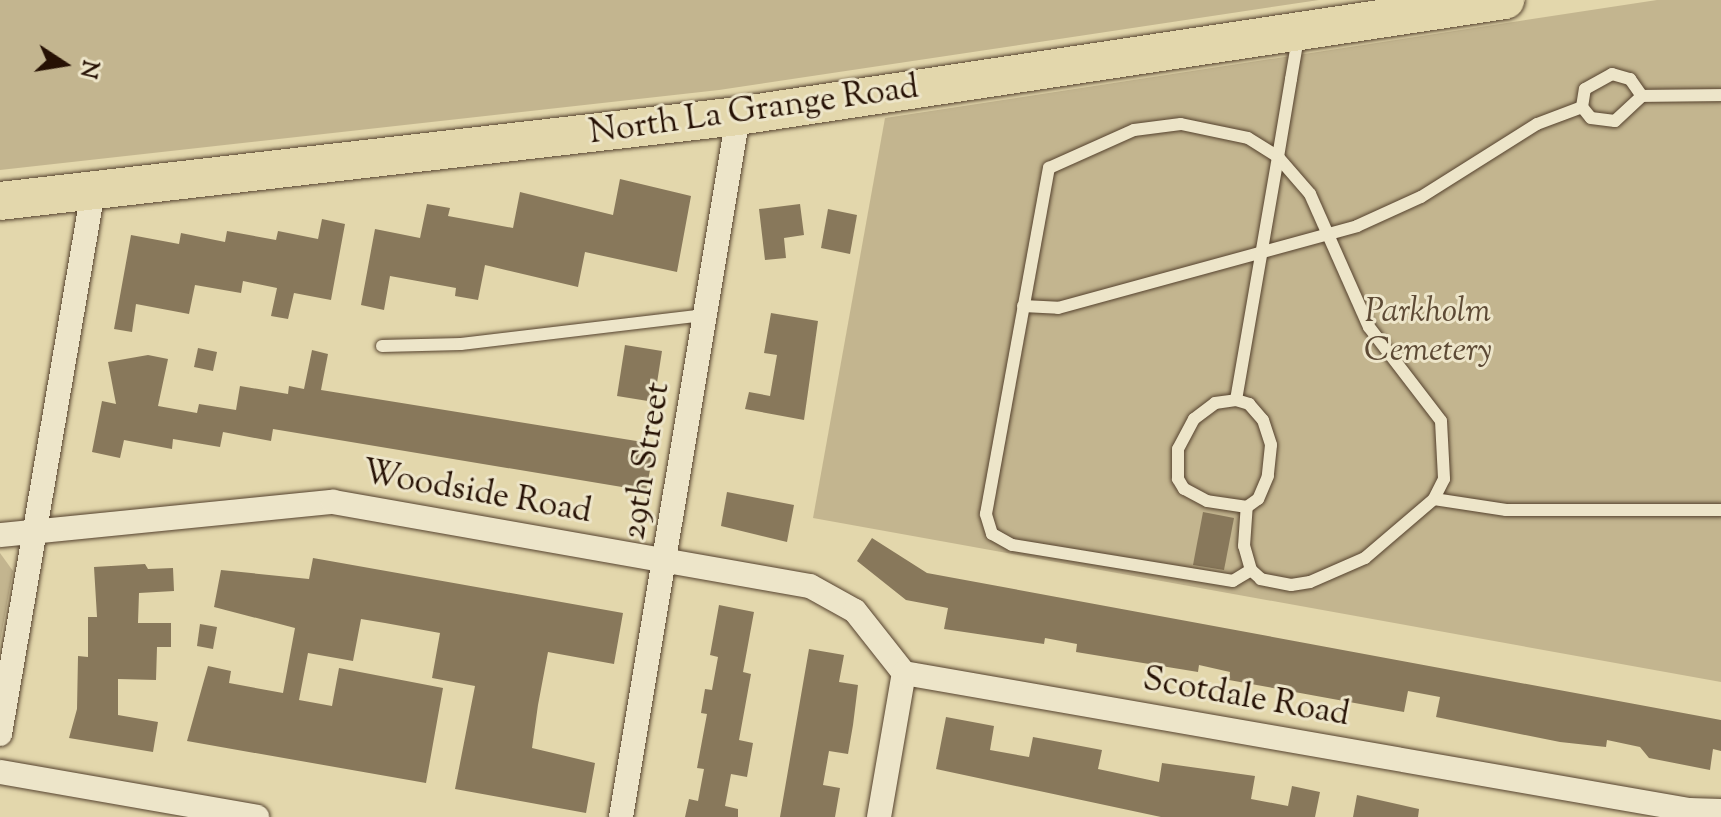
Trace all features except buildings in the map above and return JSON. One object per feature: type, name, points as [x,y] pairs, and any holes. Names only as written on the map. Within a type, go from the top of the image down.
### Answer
[{"type":"main road","name":"North La Grange Road","points":[[0,201],[738,116],[1505,0]]},
{"type":"street","name":"29th Street","points":[[621,817],[738,116]]},
{"type":"street","points":[[0,734],[93,191]]},
{"type":"street","name":"Woodside Road","points":[[0,535],[333,502],[810,586],[855,611],[904,673]]},
{"type":"street","points":[[879,817],[904,673]]},
{"type":"street","name":"Scotdale Road","points":[[904,673],[1689,810],[1721,811]]},
{"type":"street","points":[[0,772],[257,817]]},
{"type":"lane","points":[[1236,400],[1299,30]]},
{"type":"lane","points":[[1642,96],[1630,79],[1612,74],[1585,89],[1582,107],[1591,118],[1615,121],[1642,96],[1721,95]]},
{"type":"lane","points":[[1023,306],[1058,308],[1329,235],[1394,212],[1516,135],[1582,107]]},
{"type":"lane","points":[[1247,507],[1244,546],[1251,570],[1274,584],[1310,582],[1392,540],[1434,499],[1444,479],[1441,421],[1369,327],[1310,194],[1278,157],[1231,131],[1181,124],[1134,130],[1090,154],[1053,163],[1046,175],[986,514],[992,534],[1012,545],[1233,581],[1251,570]]},
{"type":"lane","points":[[382,346],[461,344],[705,315]]},
{"type":"lane","points":[[1236,400],[1249,404],[1263,420],[1271,445],[1268,476],[1258,499],[1247,507],[1195,496],[1184,489],[1176,465],[1194,419],[1215,403],[1236,400]]},
{"type":"lane","points":[[1434,499],[1497,510],[1721,510]]},
{"type":"green space","points":[[0,0],[1319,0],[719,90],[0,170]]},
{"type":"green space","name":"Parkholm Cemetery","points":[[1657,0],[1721,0],[1721,682],[813,518],[885,118]]},
{"type":"green space","points":[[0,553],[13,571],[0,642]]}]
